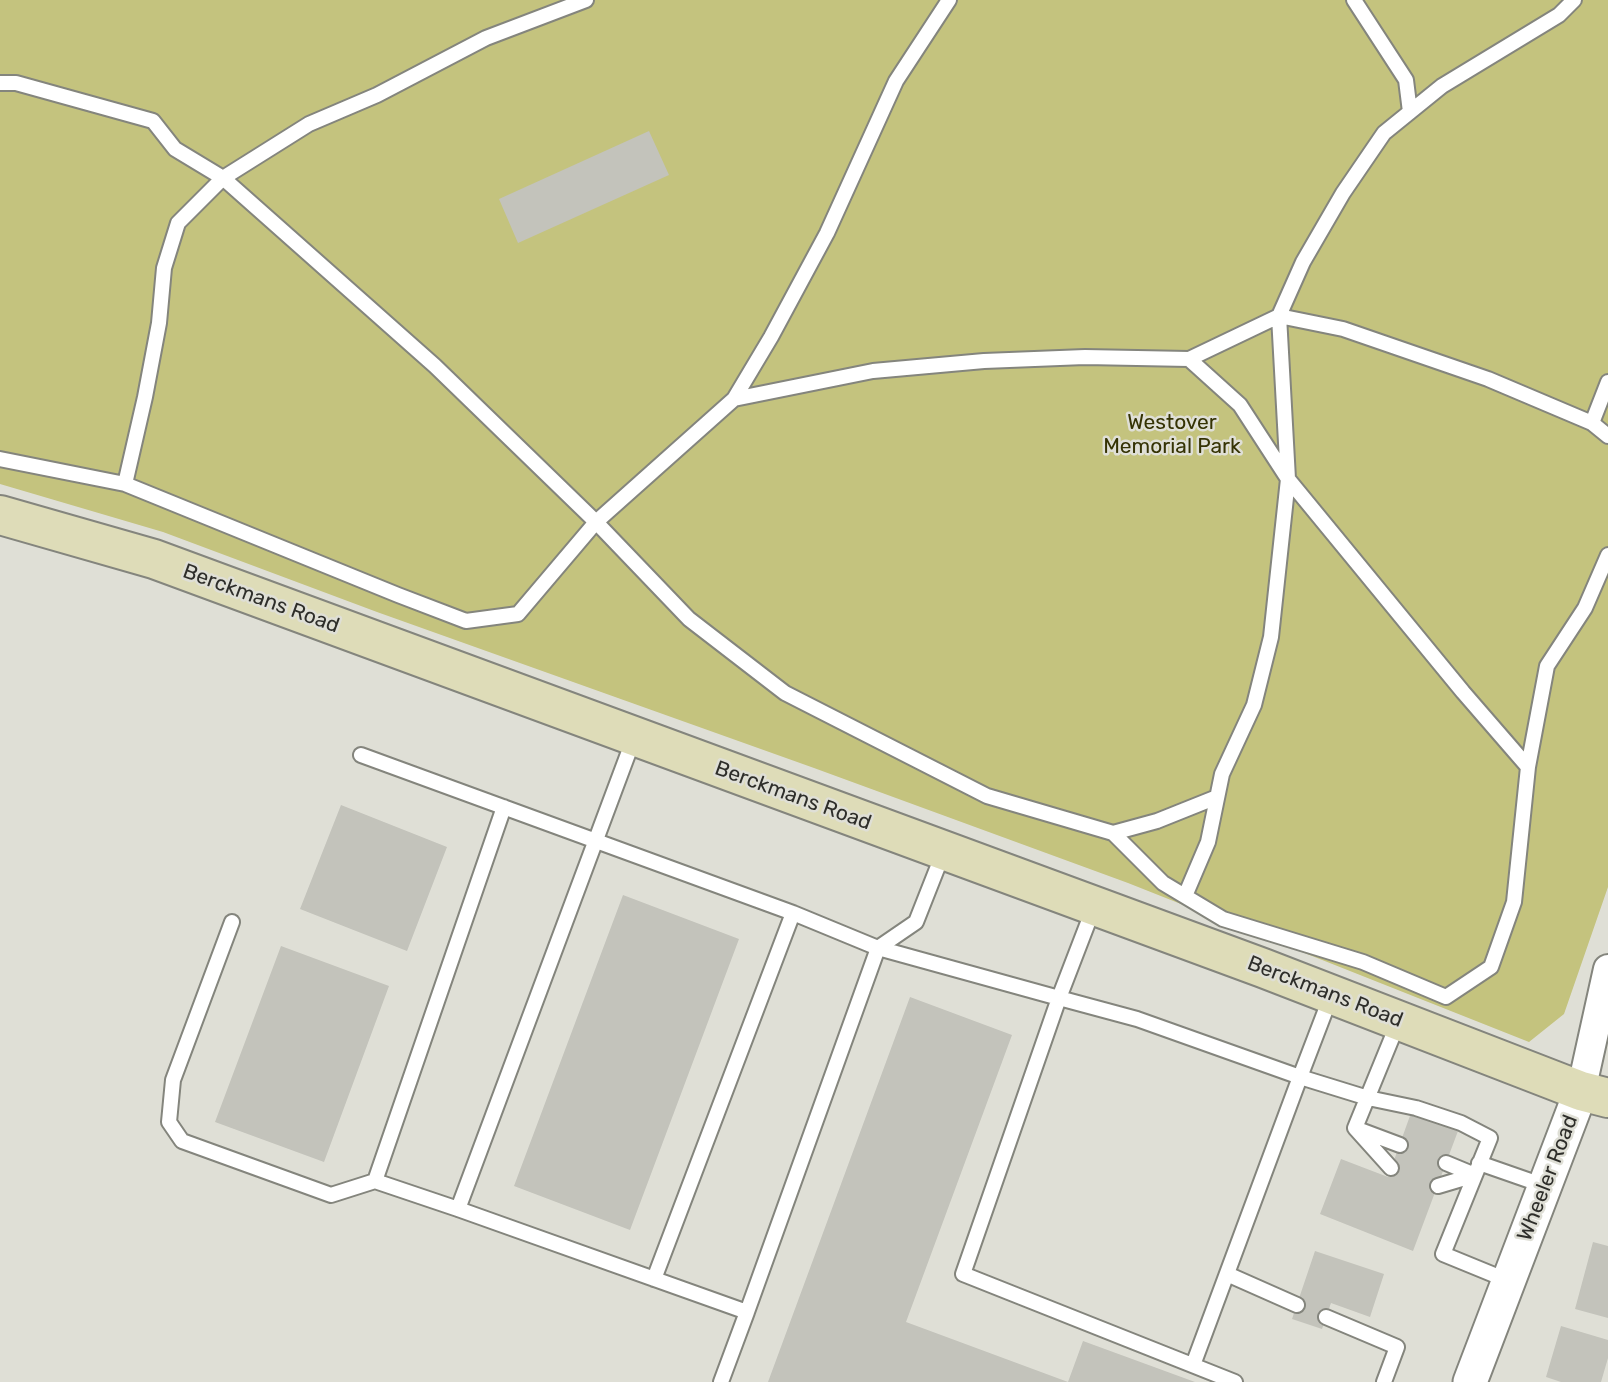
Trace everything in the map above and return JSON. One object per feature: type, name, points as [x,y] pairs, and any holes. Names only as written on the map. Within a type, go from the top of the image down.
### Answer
[{"type":"main road","name":"Berckmans Road","points":[[0,515],[154,559],[1094,906],[1595,1095]]},
{"type":"street","name":"Wheeler Road","points":[[1470,1382],[1545,1186],[1595,1095],[1608,969]]},
{"type":"lane","points":[[125,484],[159,323],[164,268],[178,223],[223,178],[309,124],[377,95],[486,38],[586,0]]},
{"type":"lane","points":[[0,459],[125,484],[467,621],[518,614],[596,522],[734,400],[827,233],[895,81],[949,0]]},
{"type":"lane","points":[[1354,0],[1406,80],[1410,112]]},
{"type":"lane","points":[[1185,896],[1208,842],[1222,774],[1254,705],[1271,637],[1288,479],[1279,316],[1304,262],[1343,193],[1384,133],[1442,86],[1559,15],[1574,0]]},
{"type":"lane","points":[[0,83],[16,83],[153,121],[175,149],[223,178],[435,366],[596,522],[688,619],[785,693],[987,796],[1113,833],[1163,884],[1223,919],[1363,962],[1446,997],[1491,967],[1514,902],[1528,767],[1547,666],[1584,608],[1608,555]]},
{"type":"lane","points":[[734,400],[873,371],[984,361],[1085,357],[1189,359],[1279,316],[1343,329],[1488,379],[1592,423],[1608,436]]},
{"type":"lane","points":[[1189,359],[1240,405],[1288,479],[1528,767]]},
{"type":"lane","points":[[1592,423],[1608,383]]},
{"type":"lane","points":[[458,1209],[634,737]]},
{"type":"lane","points":[[361,755],[793,913],[878,948],[1137,1019],[1300,1077],[1461,1123],[1490,1138],[1443,1254],[1508,1281]]},
{"type":"lane","points":[[1113,833],[1157,821],[1217,797]]},
{"type":"lane","points":[[375,1181],[504,807]]},
{"type":"lane","points":[[721,1382],[878,948],[916,922],[944,851]]},
{"type":"lane","points":[[1094,906],[1059,998],[963,1274],[1236,1382]]},
{"type":"lane","points":[[654,1279],[793,913]]},
{"type":"lane","points":[[232,922],[173,1080],[169,1122],[182,1141],[331,1195],[375,1181],[747,1312]]},
{"type":"lane","points":[[1193,1365],[1332,995]]},
{"type":"lane","points":[[1355,1128],[1399,1021]]},
{"type":"lane","points":[[1355,1128],[1400,1145]]},
{"type":"lane","points":[[1355,1128],[1391,1168]]},
{"type":"lane","points":[[1446,1163],[1545,1186]]},
{"type":"lane","points":[[1438,1186],[1477,1169]]},
{"type":"lane","points":[[1227,1274],[1297,1305]]},
{"type":"lane","points":[[1326,1317],[1397,1347],[1384,1382]]},
{"type":"green space","name":"Westover Memorial Park","points":[[0,0],[1608,0],[1608,887],[1564,1014],[1529,1042],[1128,883],[814,768],[377,612],[163,532],[0,484]]},
{"type":"building","points":[[649,131],[669,175],[518,243],[499,199]]},
{"type":"building","points":[[341,805],[447,847],[407,951],[300,909]]},
{"type":"building","points":[[623,895],[739,939],[630,1230],[514,1186]]},
{"type":"building","points":[[281,946],[389,986],[324,1162],[215,1122]]},
{"type":"building","points":[[910,997],[1012,1035],[906,1322],[1068,1382],[768,1382]]},
{"type":"building","points":[[1411,1113],[1458,1131],[1413,1251],[1320,1214],[1341,1159],[1388,1177]]},
{"type":"building","points":[[1593,1242],[1608,1246],[1608,1318],[1575,1309]]},
{"type":"building","points":[[1315,1251],[1384,1274],[1370,1317],[1331,1303],[1322,1329],[1292,1319]]},
{"type":"building","points":[[1561,1326],[1608,1340],[1608,1358],[1601,1382],[1561,1382],[1546,1377]]},
{"type":"building","points":[[1083,1341],[1195,1382],[1068,1382]]}]
